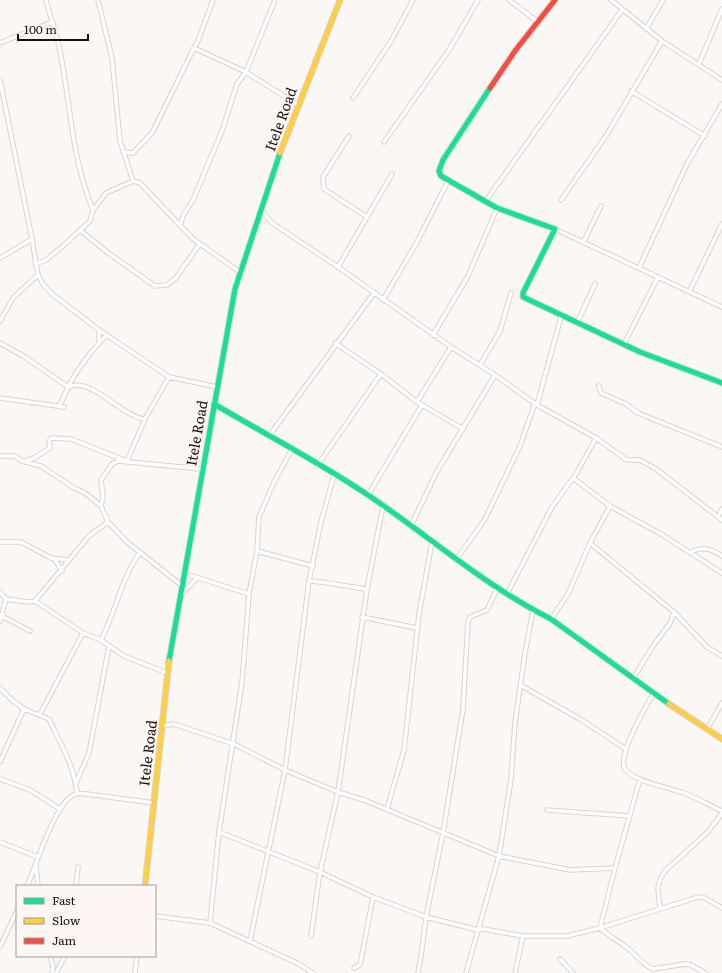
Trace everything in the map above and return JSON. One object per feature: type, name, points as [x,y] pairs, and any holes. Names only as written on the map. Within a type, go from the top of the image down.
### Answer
[{"type":"street","points":[[46,0],[60,49],[68,115],[78,168],[82,183],[93,210]]},
{"type":"street","points":[[98,0],[112,58],[116,111],[123,152],[133,181]]},
{"type":"street","points":[[123,152],[133,153],[152,133],[198,41],[213,0]]},
{"type":"street","points":[[180,224],[184,214],[194,200],[212,155],[237,84],[246,72],[275,0]]},
{"type":"street","name":"Itele Road","points":[[145,885],[164,720],[167,672],[183,573],[217,387],[240,272],[298,105],[340,0]]},
{"type":"street","points":[[354,98],[390,41],[413,0]]},
{"type":"street","points":[[384,142],[449,50],[478,0]]},
{"type":"street","points":[[509,0],[537,21]]},
{"type":"street","points":[[555,0],[537,21],[515,51],[444,160],[440,171],[441,176],[497,208],[556,229],[583,243],[690,290],[722,307]]},
{"type":"street","points":[[611,0],[662,42],[699,64],[722,80]]},
{"type":"street","points":[[646,29],[663,0]]},
{"type":"street","points":[[699,64],[722,9]]},
{"type":"street","points":[[485,202],[622,10]]},
{"type":"street","points":[[0,42],[52,22]]},
{"type":"street","points":[[561,200],[606,136],[631,91],[662,42]]},
{"type":"street","points":[[194,48],[246,72],[298,105]]},
{"type":"street","points":[[0,80],[32,239],[35,264],[38,275],[43,284],[52,294],[99,330],[169,377],[217,387]]},
{"type":"street","points":[[631,91],[705,136]]},
{"type":"street","points":[[639,268],[687,164],[705,136],[722,104]]},
{"type":"street","points":[[349,136],[323,177],[324,189],[367,217]]},
{"type":"street","points":[[338,267],[392,174]]},
{"type":"street","points":[[35,264],[46,260],[90,221],[93,210],[106,193],[133,181],[140,183],[199,244],[240,272]]},
{"type":"street","points":[[384,300],[417,242],[448,181]]},
{"type":"street","points":[[583,243],[601,206]]},
{"type":"street","points":[[433,335],[468,276],[497,208]]},
{"type":"street","points":[[261,210],[272,223],[338,267],[433,335],[495,375],[536,404],[596,438],[627,460],[640,460],[651,466],[722,520]]},
{"type":"street","points":[[690,290],[722,224]]},
{"type":"street","points":[[556,229],[523,293],[523,297],[561,317],[722,383]]},
{"type":"street","points":[[80,230],[107,252],[154,286],[167,285],[176,278],[199,244]]},
{"type":"street","points":[[0,258],[32,239]]},
{"type":"street","points":[[0,321],[13,298],[38,275]]},
{"type":"street","points":[[624,344],[658,277]]},
{"type":"street","points":[[576,323],[595,284]]},
{"type":"street","points":[[269,436],[335,343],[374,293]]},
{"type":"street","points":[[480,365],[500,331],[511,293]]},
{"type":"street","points":[[456,560],[485,519],[520,446],[536,404],[561,317]]},
{"type":"street","points":[[99,330],[99,343]]},
{"type":"street","points":[[58,406],[62,403],[68,387],[99,343],[107,335]]},
{"type":"street","points":[[0,342],[25,357],[68,387]]},
{"type":"street","points":[[335,343],[381,374],[417,402],[464,429]]},
{"type":"street","points":[[417,402],[451,347]]},
{"type":"street","points":[[317,466],[381,374]]},
{"type":"street","points":[[411,526],[436,473],[464,429],[495,375]]},
{"type":"street","points":[[127,461],[145,420],[169,377]]},
{"type":"street","points":[[68,387],[74,384],[82,386],[145,420]]},
{"type":"street","points":[[599,386],[601,393],[626,404],[638,413],[722,447]]},
{"type":"street","points":[[0,398],[64,407]]},
{"type":"street","points":[[214,404],[269,436],[291,451],[368,495],[456,560],[533,610],[551,619],[634,677],[680,712],[722,739]]},
{"type":"street","points":[[368,495],[422,404]]},
{"type":"street","points":[[22,462],[34,458],[50,448],[49,442],[51,438],[59,437],[76,440],[127,461]]},
{"type":"street","points":[[508,594],[552,507],[573,478],[596,438]]},
{"type":"street","points":[[210,923],[220,832],[242,682],[249,594],[257,551],[259,516],[274,482],[291,451]]},
{"type":"street","points":[[0,456],[15,456],[22,462],[37,464],[50,470],[74,488],[85,493],[101,506],[108,522],[127,542],[167,576],[181,585]]},
{"type":"street","points":[[101,506],[103,496],[101,480],[112,464],[118,461],[202,469]]},
{"type":"street","points":[[250,941],[285,770],[310,581],[321,522],[334,475]]},
{"type":"street","points":[[573,478],[610,506],[691,552],[722,573]]},
{"type":"street","points":[[312,936],[320,872],[338,792],[366,589],[384,506]]},
{"type":"street","points":[[551,619],[568,594],[590,543],[610,506]]},
{"type":"street","points":[[718,517],[722,509]]},
{"type":"street","points":[[0,592],[6,599],[28,602],[35,601],[62,571],[89,536],[108,522]]},
{"type":"street","points":[[0,542],[26,543],[55,560],[62,571]]},
{"type":"street","points":[[387,809],[404,750],[417,628],[432,542]]},
{"type":"street","points":[[590,543],[674,612],[707,647],[722,656]]},
{"type":"street","points":[[691,552],[699,549],[711,549],[722,556]]},
{"type":"street","points":[[257,551],[313,566]]},
{"type":"street","points":[[101,640],[111,620],[126,574],[140,552]]},
{"type":"street","points":[[55,560],[69,560]]},
{"type":"street","points":[[183,573],[249,594]]},
{"type":"street","points":[[180,596],[197,578]]},
{"type":"street","points":[[310,581],[332,582],[348,587],[366,589]]},
{"type":"street","points":[[418,973],[426,917],[443,833],[463,709],[468,621],[470,617],[487,610],[498,587]]},
{"type":"street","points":[[0,621],[6,599]]},
{"type":"street","points":[[35,601],[83,633],[101,640],[124,656],[167,672]]},
{"type":"street","points":[[466,973],[499,856],[512,779],[515,723],[533,610]]},
{"type":"street","points":[[634,677],[652,646],[670,623],[674,612]]},
{"type":"street","points":[[2,616],[30,631]]},
{"type":"street","points":[[362,617],[417,628]]},
{"type":"street","points":[[40,714],[83,633]]},
{"type":"street","points":[[76,783],[89,753],[109,646]]},
{"type":"street","points":[[522,686],[580,719],[626,749]]},
{"type":"street","points":[[0,688],[24,709],[40,714],[48,719],[67,757],[76,783],[77,794]]},
{"type":"street","points":[[654,692],[626,749],[623,761],[624,768],[627,773],[640,779],[684,793],[722,812],[708,832],[666,870],[660,878],[658,888],[660,909]]},
{"type":"street","points":[[707,729],[722,703]]},
{"type":"street","points":[[0,762],[24,709]]},
{"type":"street","points":[[164,720],[234,744],[285,770],[338,792],[387,809],[499,856],[570,870],[615,868]]},
{"type":"street","points":[[163,726],[174,724]]},
{"type":"street","points":[[0,779],[30,790],[60,809]]},
{"type":"street","points":[[600,928],[640,779]]},
{"type":"street","points":[[27,885],[38,857],[60,809],[77,794],[154,803]]},
{"type":"street","points":[[547,810],[629,816]]},
{"type":"street","points":[[220,832],[320,872],[373,898],[426,917],[478,930],[483,929],[523,936],[567,936],[600,928],[698,897],[721,906]]},
{"type":"street","points":[[0,842],[38,857]]},
{"type":"street","points":[[36,864],[38,885]]},
{"type":"street","points":[[76,885],[78,867]]},
{"type":"street","points":[[354,968],[360,965],[364,952],[373,898]]},
{"type":"street","points":[[0,947],[16,913]]},
{"type":"street","points":[[156,916],[210,923],[250,941],[313,973]]},
{"type":"street","points":[[600,928],[626,947],[647,967],[657,971],[685,964],[691,965],[705,973]]},
{"type":"street","points":[[516,973],[523,936]]},
{"type":"street","points":[[50,957],[54,966],[52,973]]},
{"type":"street","points":[[56,973],[64,957]]},
{"type":"street","points":[[135,973],[138,957]]},
{"type":"street","points":[[560,959],[573,973]]},
{"type":"traffic: fast","points":[[490,88],[443,160],[439,171],[441,176],[497,208],[555,229],[523,293],[523,297],[640,352],[722,383]]},
{"type":"traffic: fast","points":[[169,661],[235,289],[280,153]]},
{"type":"traffic: fast","points":[[214,404],[368,495],[480,576],[527,606],[551,619],[669,704]]},
{"type":"traffic: slow","points":[[280,153],[340,0]]},
{"type":"traffic: slow","points":[[145,885],[169,661]]},
{"type":"traffic: slow","points":[[669,704],[722,739]]},
{"type":"traffic: jam","points":[[490,88],[515,51],[555,0]]}]
